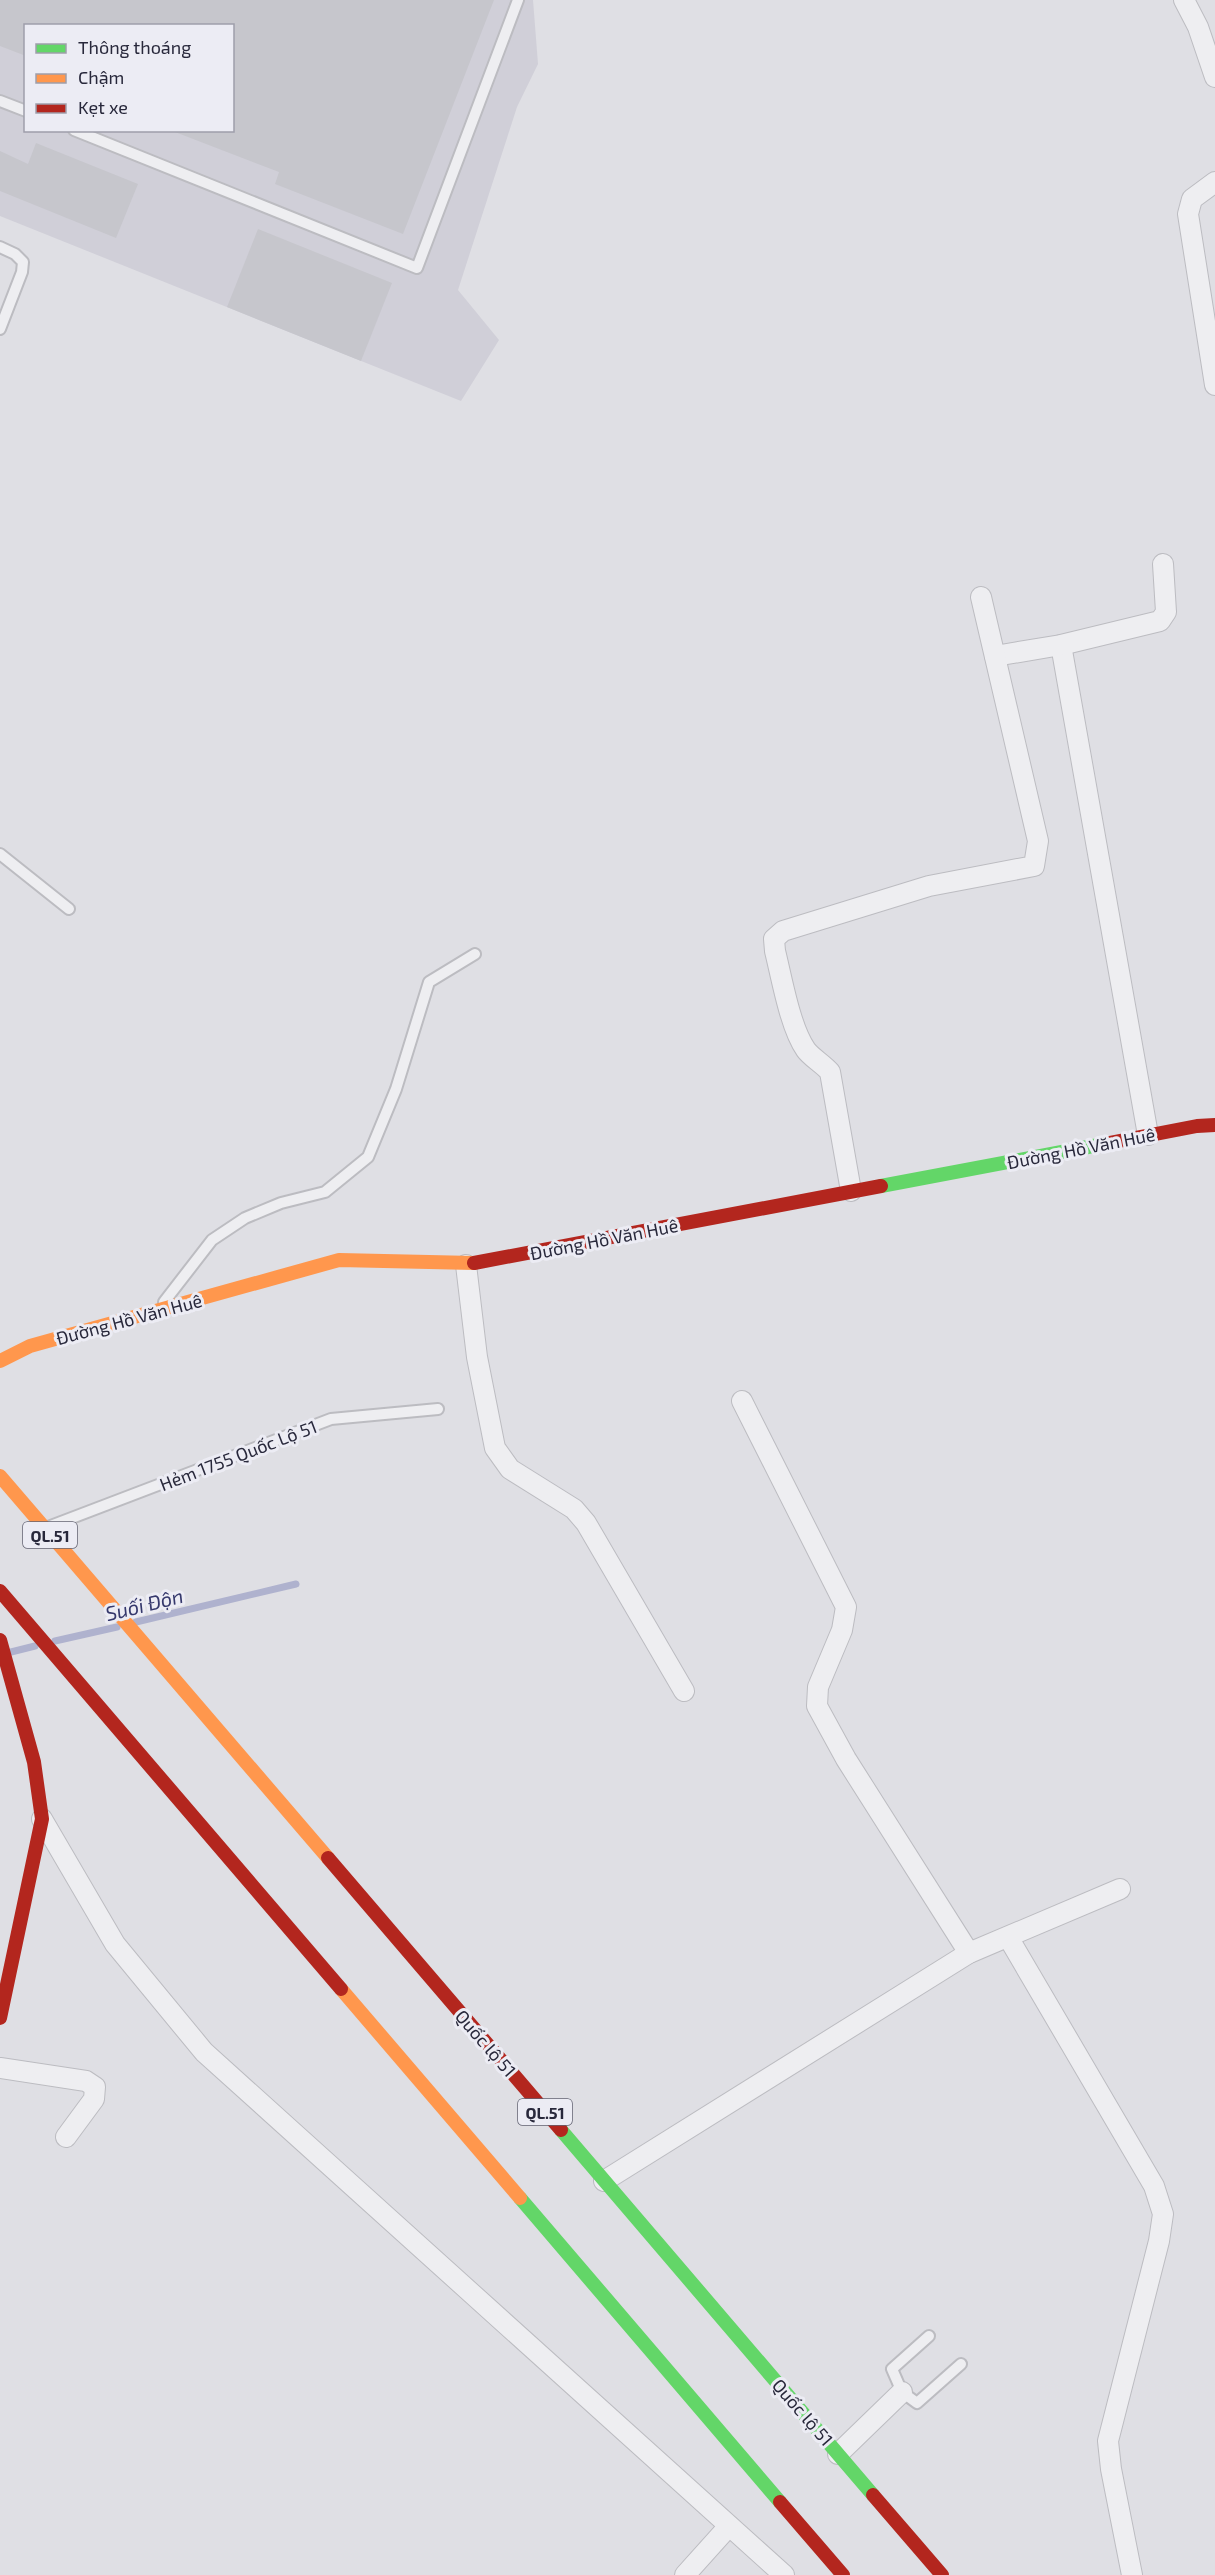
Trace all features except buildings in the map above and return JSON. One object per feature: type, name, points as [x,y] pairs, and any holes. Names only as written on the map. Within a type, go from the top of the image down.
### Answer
[{"type":"main road","name":"Đường Hồ Văn Huê","points":[[0,1361],[30,1346],[339,1260],[466,1265],[1148,1135],[1215,1125]]},
{"type":"main road","name":"QL.51","points":[[0,1476],[45,1528]]},
{"type":"main road","name":"Quốc lộ 51","points":[[45,1528],[942,2575]]},
{"type":"main road","points":[[0,1591],[843,2575]]},
{"type":"main road","points":[[0,1640],[34,1761],[42,1819],[0,2018]]},
{"type":"street","points":[[1184,0],[1198,27],[1215,77]]},
{"type":"street","points":[[1215,182],[1192,199],[1188,214],[1215,385]]},
{"type":"street","points":[[995,656],[1061,645],[1156,623],[1164,619],[1166,612],[1163,564]]},
{"type":"street","points":[[851,1191],[830,1072],[820,1060],[808,1054],[799,1039],[775,951],[774,939],[783,931],[929,886],[1034,866],[1038,841],[981,597]]},
{"type":"street","points":[[1061,645],[1148,1135]]},
{"type":"street","points":[[466,1265],[477,1357],[495,1448],[510,1469],[574,1509],[586,1523],[684,1691]]},
{"type":"street","points":[[742,1401],[846,1607],[842,1630],[818,1687],[817,1706],[846,1759],[969,1953]]},
{"type":"street","points":[[42,1819],[115,1944],[204,2052],[784,2575]]},
{"type":"street","points":[[604,2181],[969,1953],[1119,1889]]},
{"type":"street","points":[[1008,1937],[1155,2186],[1163,2214],[1159,2241],[1108,2441],[1111,2469],[1132,2575]]},
{"type":"street","points":[[0,2068],[86,2080],[95,2087],[94,2099],[66,2137]]},
{"type":"street","points":[[838,2454],[902,2392]]},
{"type":"street","points":[[685,2575],[729,2526]]},
{"type":"lane","points":[[79,132],[417,267],[518,0]]},
{"type":"lane","points":[[0,101],[24,110]]},
{"type":"lane","points":[[0,247],[15,254],[23,262],[22,272],[0,329]]},
{"type":"lane","points":[[0,854],[69,909]]},
{"type":"lane","points":[[157,1312],[212,1240],[245,1218],[281,1203],[325,1192],[368,1157],[396,1089],[429,982],[475,954]]},
{"type":"lane","name":"Hẻm 1755 Quốc Lộ 51","points":[[45,1528],[331,1419],[438,1409]]},
{"type":"lane","points":[[929,2336],[892,2369],[902,2392],[917,2403],[961,2364]]},
{"type":"shaded area","points":[[0,0],[533,0],[538,64],[517,107],[458,290],[499,340],[461,401],[0,216]]},
{"type":"waterway","name":"Suối Độn","points":[[136,1622],[296,1584]]},
{"type":"waterway","name":"Suối Độn","points":[[55,1641],[117,1627]]},
{"type":"waterway","name":"Suối Độn","points":[[11,1652],[35,1646]]},
{"type":"traffic: fast","points":[[881,1186],[1109,1143]]},
{"type":"traffic: fast","points":[[561,2130],[873,2495]]},
{"type":"traffic: fast","points":[[520,2198],[780,2502]]},
{"type":"traffic: slow","points":[[0,1361],[30,1346],[339,1260],[474,1263]]},
{"type":"traffic: slow","points":[[0,1476],[328,1858]]},
{"type":"traffic: slow","points":[[341,1989],[520,2198]]},
{"type":"traffic: jam","points":[[1109,1143],[1197,1126],[1215,1125]]},
{"type":"traffic: jam","points":[[474,1263],[881,1186]]},
{"type":"traffic: jam","points":[[0,1591],[341,1989]]},
{"type":"traffic: jam","points":[[0,1640],[34,1762],[42,1819],[0,2018]]},
{"type":"traffic: jam","points":[[328,1858],[561,2130]]},
{"type":"traffic: jam","points":[[873,2495],[942,2575]]},
{"type":"traffic: jam","points":[[780,2502],[843,2575]]}]
